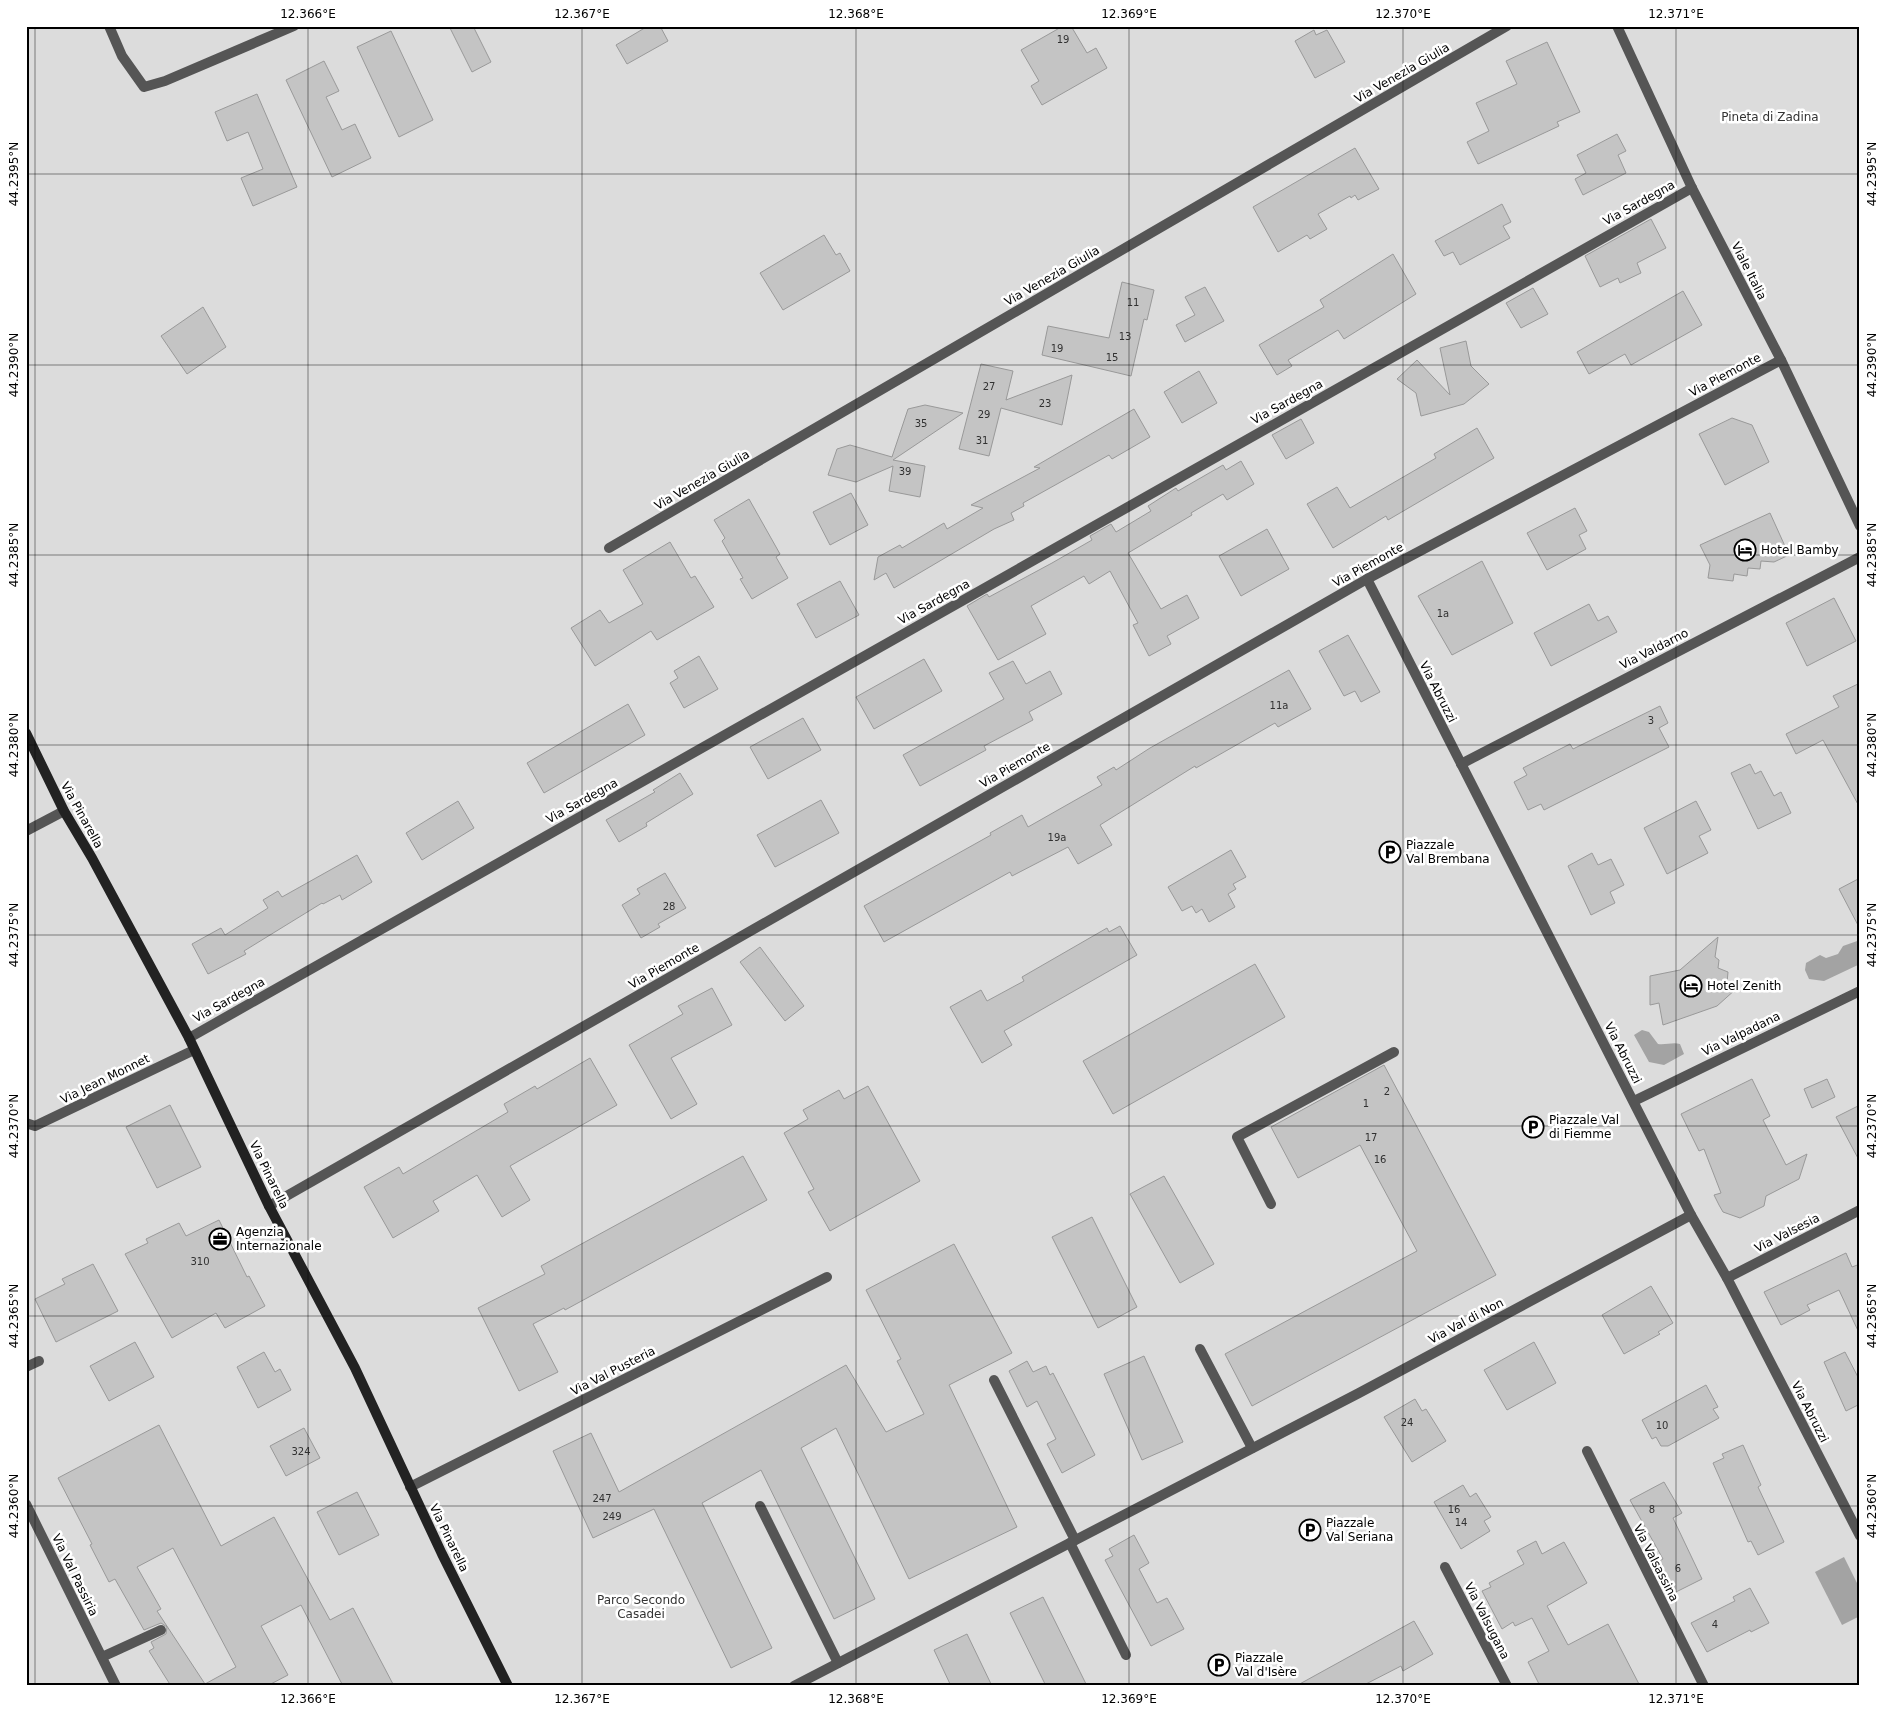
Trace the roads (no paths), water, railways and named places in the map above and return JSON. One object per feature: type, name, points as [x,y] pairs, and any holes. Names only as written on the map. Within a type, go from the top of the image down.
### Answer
[{"type":"street","points":[[109,26],[122,56],[144,87],[165,81],[294,26]]},
{"type":"street","name":"Via Venezia Giulia","points":[[609,548],[1507,26]]},
{"type":"street","name":"Viale Italia","points":[[1617,26],[1692,188],[1781,360],[1860,526]]},
{"type":"street","name":"Via Sardegna","points":[[189,1038],[1692,188]]},
{"type":"street","name":"Via Piemonte","points":[[269,1206],[1366,579],[1781,360]]},
{"type":"street","name":"Via Valdarno","points":[[1461,764],[1860,557]]},
{"type":"street","name":"Via Abruzzi","points":[[1366,579],[1692,1215],[1860,1536]]},
{"type":"street","name":"Via Pinarella","points":[[26,733],[64,811],[92,858],[189,1038],[269,1206],[355,1368],[469,1610],[508,1686]]},
{"type":"street","points":[[26,831],[64,811]]},
{"type":"street","name":"Via Valpadana","points":[[1634,1101],[1860,991]]},
{"type":"street","name":"Via Jean Monnet","points":[[26,1123],[35,1126],[194,1050]]},
{"type":"street","points":[[1271,1204],[1237,1136],[1394,1052]]},
{"type":"street","name":"Via Valsesia","points":[[1726,1278],[1860,1210]]},
{"type":"street","name":"Via Val di Non","points":[[794,1686],[1368,1388],[1692,1215]]},
{"type":"street","name":"Via Val Pusteria","points":[[410,1487],[827,1277]]},
{"type":"street","points":[[1200,1349],[1252,1448]]},
{"type":"street","points":[[26,1367],[39,1361]]},
{"type":"street","points":[[994,1380],[1073,1541],[1126,1655]]},
{"type":"street","name":"Via Valsassina","points":[[1587,1451],[1704,1686]]},
{"type":"street","name":"Via Val Passiria","points":[[26,1504],[116,1686]]},
{"type":"street","points":[[760,1506],[838,1663]]},
{"type":"street","name":"Via Valsugana","points":[[1445,1567],[1507,1686]]},
{"type":"street","points":[[102,1658],[161,1630]]},
{"type":"place","name":"Hotel Bamby","points":[[1745,550]]},
{"type":"place","name":"Piazzale Val Brembana","points":[[1390,852]]},
{"type":"place","name":"Hotel Zenith","points":[[1691,986]]},
{"type":"place","name":"Piazzale Val di Fiemme","points":[[1533,1127]]},
{"type":"place","name":"Agenzia Internazionale","points":[[220,1239]]},
{"type":"place","name":"Piazzale Val Seriana","points":[[1310,1530]]},
{"type":"place","name":"Piazzale Val d'Isère","points":[[1219,1665]]},
{"type":"park label","name":"Pineta di Zadina","points":[[1770,117]]},
{"type":"park label","name":"Parco Secondo Casadei","points":[[641,1607]]}]
